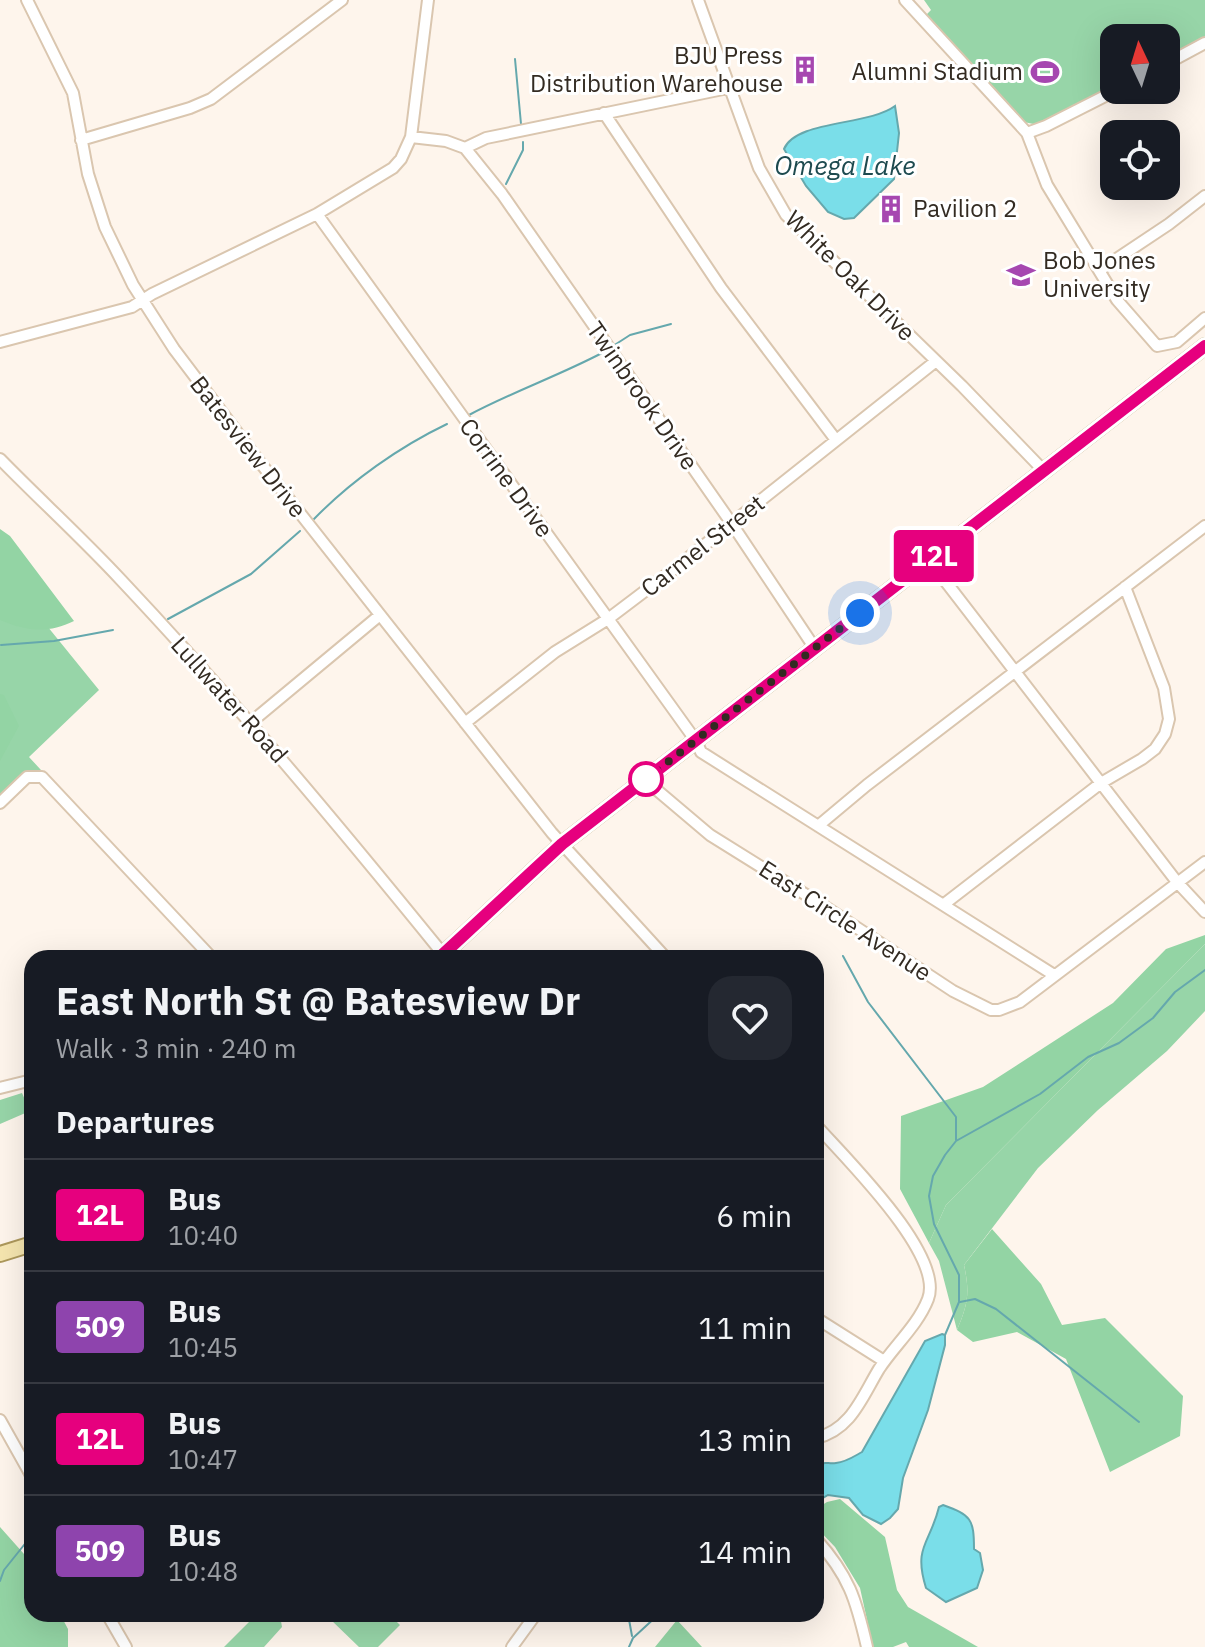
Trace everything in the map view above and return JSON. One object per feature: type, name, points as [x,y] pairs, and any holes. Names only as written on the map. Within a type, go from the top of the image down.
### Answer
[{"type":"main road","points":[[447,950],[562,844],[1205,346]]},
{"type":"main road","points":[[0,1254],[24,1246]]},
{"type":"street","name":"Batesview Drive","points":[[27,0],[73,93],[94,195],[105,227],[144,301],[198,383],[562,844],[659,950]]},
{"type":"street","points":[[81,140],[211,99],[342,0]]},
{"type":"street","points":[[0,342],[132,307],[152,294],[317,214],[393,168],[411,137],[428,0]]},
{"type":"street","name":"White Oak Drive","points":[[698,0],[759,168],[786,215],[1043,470]]},
{"type":"street","points":[[905,0],[1027,133],[1047,185],[1117,300],[1157,346],[1177,342],[1205,318]]},
{"type":"street","points":[[1180,56],[1205,43]]},
{"type":"street","points":[[411,137],[446,141],[465,148],[486,138],[728,88]]},
{"type":"street","points":[[1027,133],[1100,99]]},
{"type":"street","points":[[604,113],[738,312],[836,440]]},
{"type":"street","name":"Twinbrook Drive","points":[[465,148],[502,194],[814,647]]},
{"type":"street","points":[[1100,270],[1205,196]]},
{"type":"street","name":"Corrine Drive","points":[[317,214],[704,755],[1054,975]]},
{"type":"street","name":"Carmel Street","points":[[465,723],[555,652],[608,619],[732,524],[936,361]]},
{"type":"street","name":"Lullwater Road","points":[[0,459],[121,580],[250,723],[339,826],[436,950]]},
{"type":"street","points":[[818,826],[1205,526]]},
{"type":"street","points":[[929,560],[1177,882],[1205,912]]},
{"type":"street","points":[[943,905],[1101,783],[1155,749],[1165,734],[1169,719],[1164,688],[1125,587]]},
{"type":"street","points":[[250,723],[380,615]]},
{"type":"street","points":[[0,803],[27,777],[42,777],[202,949]]},
{"type":"street","name":"East Circle Avenue","points":[[645,780],[710,835],[981,1007],[999,1010],[1014,1005],[1205,862]]},
{"type":"street","points":[[0,1088],[24,1082]]},
{"type":"street","points":[[824,1134],[907,1232],[922,1257],[930,1286],[927,1301],[884,1361],[846,1423],[824,1436]]},
{"type":"street","points":[[824,1323],[884,1361]]},
{"type":"street","points":[[0,1420],[24,1463]]},
{"type":"street","points":[[824,1549],[845,1575],[857,1606],[867,1647]]},
{"type":"street","points":[[112,1622],[126,1647]]},
{"type":"street","points":[[512,1647],[530,1622]]},
{"type":"green space","name":"Alumni Stadium","points":[[924,0],[1205,0],[1205,38],[1180,51],[1180,24],[1100,24],[1100,93],[1038,125],[1024,122],[924,17],[931,10]]},
{"type":"green space","points":[[0,529],[10,536],[74,621],[37,630],[0,620]]},
{"type":"green space","points":[[0,577],[39,616],[99,690],[29,757],[41,770],[0,796]]},
{"type":"green space","points":[[0,694],[4,695],[19,726],[0,761]]},
{"type":"green space","points":[[1205,935],[1205,944],[946,1205],[929,1243],[900,1189],[901,1116],[983,1087],[1113,1003],[1166,949]]},
{"type":"green space","points":[[1205,944],[1205,1011],[1167,1051],[1098,1110],[1038,1168],[964,1265],[967,1298],[957,1330],[939,1261],[929,1243],[946,1205]]},
{"type":"green space","points":[[22,1093],[24,1114],[0,1124],[0,1100]]},
{"type":"green space","points":[[992,1229],[1041,1284],[1062,1325],[1105,1318],[1183,1396],[1180,1436],[1110,1472],[1066,1359],[1017,1332],[973,1342],[957,1330],[967,1298],[964,1265]]},
{"type":"green space","points":[[840,1499],[885,1537],[897,1590],[908,1607],[978,1647],[909,1647],[906,1642],[893,1647],[873,1647],[860,1588],[835,1547],[824,1535],[824,1504]]},
{"type":"green space","points":[[0,1527],[24,1554],[24,1622],[64,1622],[68,1629],[68,1647],[0,1647]]},
{"type":"green space","points":[[249,1622],[281,1622],[282,1627],[264,1647],[224,1647]]},
{"type":"green space","points":[[333,1622],[397,1622],[400,1625],[378,1647],[359,1647]]},
{"type":"green space","points":[[675,1622],[679,1622],[702,1647],[655,1647]]},
{"type":"water","name":"Omega Lake","points":[[895,106],[899,133],[894,179],[854,218],[844,219],[828,212],[806,186],[784,149],[803,133],[868,117]]},
{"type":"water","points":[[945,1335],[928,1410],[903,1478],[898,1509],[881,1524],[863,1515],[849,1498],[828,1495],[824,1497],[824,1463],[843,1462],[862,1452],[925,1341]]},
{"type":"water","points":[[943,1505],[960,1512],[969,1520],[974,1549],[980,1553],[983,1570],[977,1588],[946,1602],[926,1588],[921,1563],[924,1546],[939,1507]]},
{"type":"waterway","points":[[515,59],[521,124]]},
{"type":"waterway","points":[[506,184],[523,150],[523,142]]},
{"type":"waterway","points":[[613,346],[630,335],[671,324]]},
{"type":"waterway","points":[[469,415],[602,353]]},
{"type":"waterway","points":[[314,519],[376,466],[447,424]]},
{"type":"waterway","points":[[168,619],[251,574],[300,531]]},
{"type":"waterway","points":[[1,645],[54,641],[113,630]]},
{"type":"waterway","points":[[843,956],[868,1002],[956,1117],[956,1140]]},
{"type":"waterway","points":[[945,1335],[959,1302],[959,1275],[934,1224],[929,1196],[933,1176],[945,1155],[956,1141],[1040,1094],[1088,1057],[1119,1043],[1153,1018],[1175,992],[1205,970]]},
{"type":"waterway","points":[[960,1302],[975,1299],[996,1309],[1139,1422]]},
{"type":"waterway","points":[[0,1581],[4,1570],[24,1545]]},
{"type":"waterway","points":[[629,1622],[632,1636]]},
{"type":"waterway","points":[[629,1647],[633,1638],[650,1622]]},
{"type":"bus line","name":"12L","points":[[448,950],[562,844],[1205,346]]},
{"type":"place","name":"BJU Press Distribution Warehouse","points":[[805,70]]},
{"type":"place","name":"Alumni Stadium","points":[[1045,72]]},
{"type":"place","name":"Pavilion 2","points":[[891,209]]},
{"type":"place","name":"Bob Jones University","points":[[1021,275]]},
{"type":"route","points":[[646,779],[860,613]]}]
